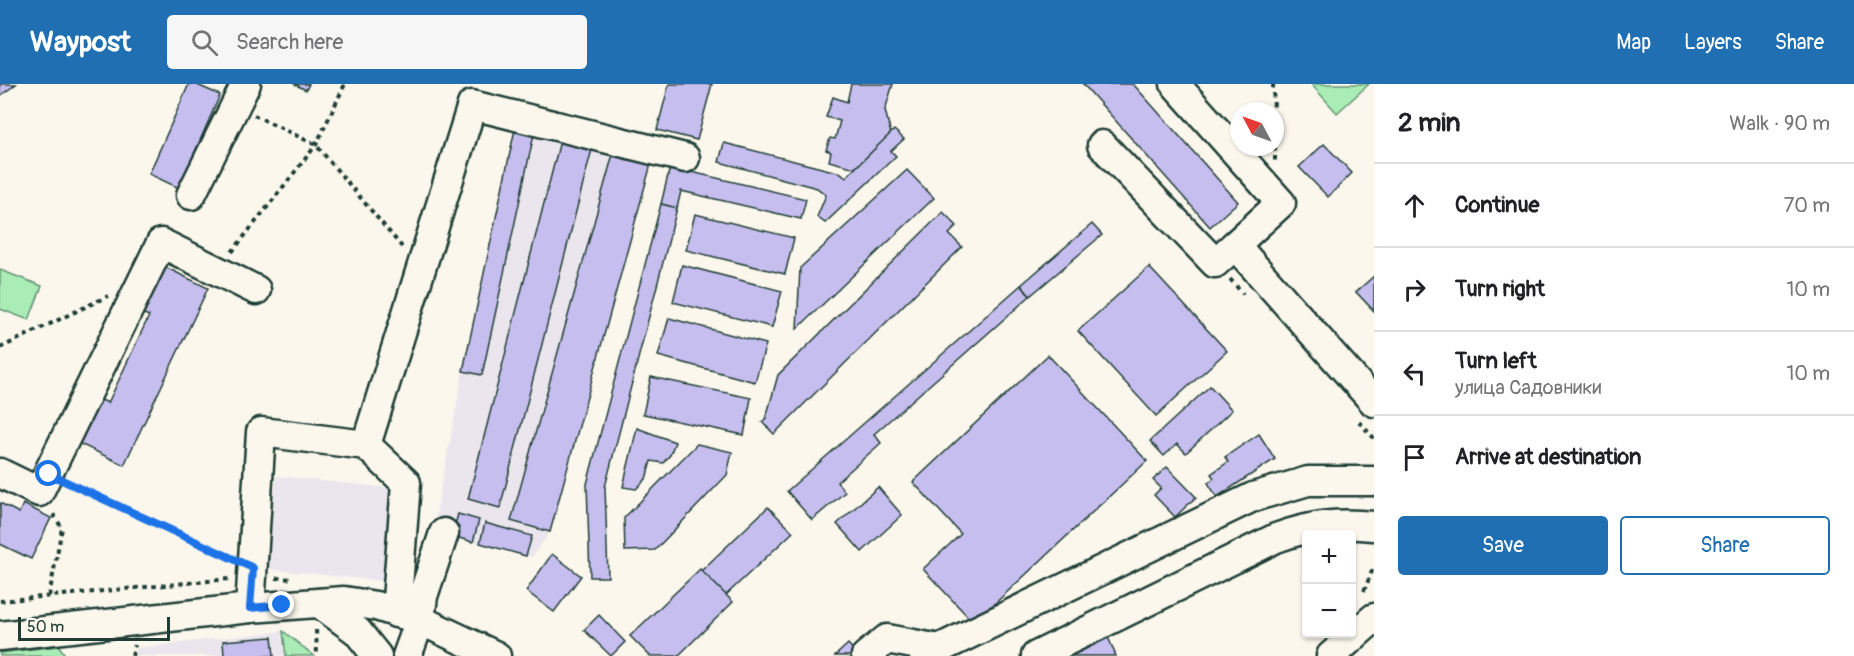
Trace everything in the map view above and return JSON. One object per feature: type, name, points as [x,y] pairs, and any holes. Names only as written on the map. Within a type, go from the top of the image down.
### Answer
[{"type":"street","points":[[1102,145],[1215,263],[1281,203],[1175,84]]},
{"type":"street","points":[[191,195],[240,95]]},
{"type":"street","points":[[366,445],[472,105],[685,158]]},
{"type":"street","points":[[0,473],[44,483],[161,243],[256,290]]},
{"type":"street","points":[[1235,245],[1374,402]]},
{"type":"street","points":[[250,608],[261,432],[366,445],[406,483],[407,656]]},
{"type":"street","points":[[867,656],[887,639],[932,652],[1253,497],[1308,481],[1374,481]]},
{"type":"street","points":[[1036,656],[1276,538],[1302,529],[1342,522],[1374,526]]},
{"type":"street","points":[[408,617],[423,596],[444,533]]},
{"type":"street","points":[[317,612],[344,601],[376,606],[408,617],[496,656]]},
{"type":"street","points":[[0,636],[250,608],[317,612],[357,631],[377,656]]},
{"type":"street","points":[[1331,656],[1374,618]]},
{"type":"path","points":[[217,271],[316,145],[345,84]]},
{"type":"path","points":[[1273,84],[1274,102]]},
{"type":"path","points":[[240,95],[316,145],[421,269]]},
{"type":"path","points":[[0,348],[144,279]]},
{"type":"path","points":[[44,483],[252,573]]},
{"type":"path","points":[[44,483],[62,528],[49,596]]},
{"type":"path","points":[[1364,591],[1374,566]]},
{"type":"path","points":[[0,601],[252,573],[299,579]]},
{"type":"path","points":[[317,612],[318,656]]},
{"type":"path","points":[[132,656],[137,640]]},
{"type":"shaded area","points":[[515,129],[651,164],[550,532],[532,557],[433,530],[463,371]]},
{"type":"shaded area","points":[[276,476],[400,489],[391,582],[267,569]]},
{"type":"shaded area","points":[[283,631],[286,656],[135,656],[137,648]]},
{"type":"green space","points":[[1311,84],[1369,84],[1337,113]]},
{"type":"green space","points":[[0,270],[42,286],[29,320],[0,309]]},
{"type":"green space","points":[[283,631],[314,656],[286,656]]},
{"type":"green space","points":[[59,646],[66,656],[0,656],[0,653]]},
{"type":"building","points":[[0,84],[16,84],[0,96]]},
{"type":"building","points":[[189,84],[195,84],[220,95],[179,188],[149,174]]},
{"type":"building","points":[[294,84],[309,84],[306,90]]},
{"type":"building","points":[[669,84],[712,84],[697,140],[657,130]]},
{"type":"building","points":[[851,84],[893,84],[885,110],[891,134],[855,168],[829,161],[831,152],[826,150],[830,138],[835,139],[840,121],[826,117],[833,97],[847,102]]},
{"type":"building","points":[[1083,84],[1133,84],[1238,202],[1210,227]]},
{"type":"building","points":[[515,129],[534,134],[482,375],[463,371]]},
{"type":"building","points":[[894,130],[904,139],[891,151],[896,156],[825,223],[817,217],[826,195],[817,188],[719,162],[724,143],[841,173],[846,177]]},
{"type":"building","points":[[560,141],[592,149],[500,508],[468,499]]},
{"type":"building","points":[[1324,144],[1352,173],[1328,197],[1299,167]]},
{"type":"building","points":[[613,154],[651,164],[550,532],[511,521]]},
{"type":"building","points":[[670,167],[806,199],[801,219],[681,191],[677,208],[661,204]]},
{"type":"building","points":[[907,170],[934,198],[797,329],[800,268]]},
{"type":"building","points":[[661,204],[677,208],[605,487],[608,577],[590,577],[587,484]]},
{"type":"building","points":[[943,212],[957,226],[949,234],[962,247],[774,434],[762,422],[766,418],[778,375]]},
{"type":"building","points":[[695,214],[794,238],[785,274],[686,250]]},
{"type":"building","points":[[1092,224],[1102,235],[1030,296],[1021,285]]},
{"type":"building","points":[[161,265],[208,288],[124,465],[78,443],[99,399],[108,403],[149,316],[139,312]]},
{"type":"building","points":[[682,265],[782,291],[772,327],[673,302]]},
{"type":"building","points":[[1149,267],[1227,351],[1156,416],[1078,331]]},
{"type":"building","points":[[1374,276],[1374,311],[1356,292]]},
{"type":"building","points":[[1021,285],[1030,296],[874,434],[881,443],[837,482],[845,492],[812,520],[787,491]]},
{"type":"building","points":[[669,318],[766,344],[755,382],[658,356]]},
{"type":"building","points":[[1048,355],[1147,461],[974,623],[923,569],[961,534],[913,482]]},
{"type":"building","points":[[651,377],[751,398],[744,435],[643,414]]},
{"type":"building","points":[[1210,386],[1232,410],[1186,453],[1177,444],[1164,456],[1150,441]]},
{"type":"building","points":[[637,428],[675,442],[670,455],[663,463],[651,461],[646,479],[636,489],[623,487]]},
{"type":"building","points":[[1259,434],[1275,459],[1217,497],[1208,483],[1214,478],[1211,474],[1228,462],[1225,457]]},
{"type":"building","points":[[697,444],[732,452],[727,475],[655,550],[625,551],[624,518]]},
{"type":"building","points":[[1167,467],[1196,497],[1175,517],[1154,495],[1161,488],[1153,480]]},
{"type":"building","points":[[878,487],[902,515],[862,552],[837,524]]},
{"type":"building","points":[[0,503],[19,513],[23,504],[51,518],[31,559],[0,544]]},
{"type":"building","points":[[768,507],[793,532],[725,596],[701,571]]},
{"type":"building","points":[[458,514],[479,520],[473,542],[452,536]]},
{"type":"building","points":[[485,523],[532,536],[526,556],[480,543]]},
{"type":"building","points":[[552,554],[581,576],[554,612],[526,591]]},
{"type":"building","points":[[700,569],[733,602],[678,656],[650,656],[630,636]]},
{"type":"building","points":[[599,615],[625,642],[611,656],[584,630]]},
{"type":"building","points":[[1100,618],[1116,656],[1065,656]]},
{"type":"building","points":[[272,637],[274,656],[224,656],[223,641]]},
{"type":"building","points":[[848,644],[859,656],[835,656]]},
{"type":"route","points":[[49,474],[253,568],[250,608],[282,605]]}]
